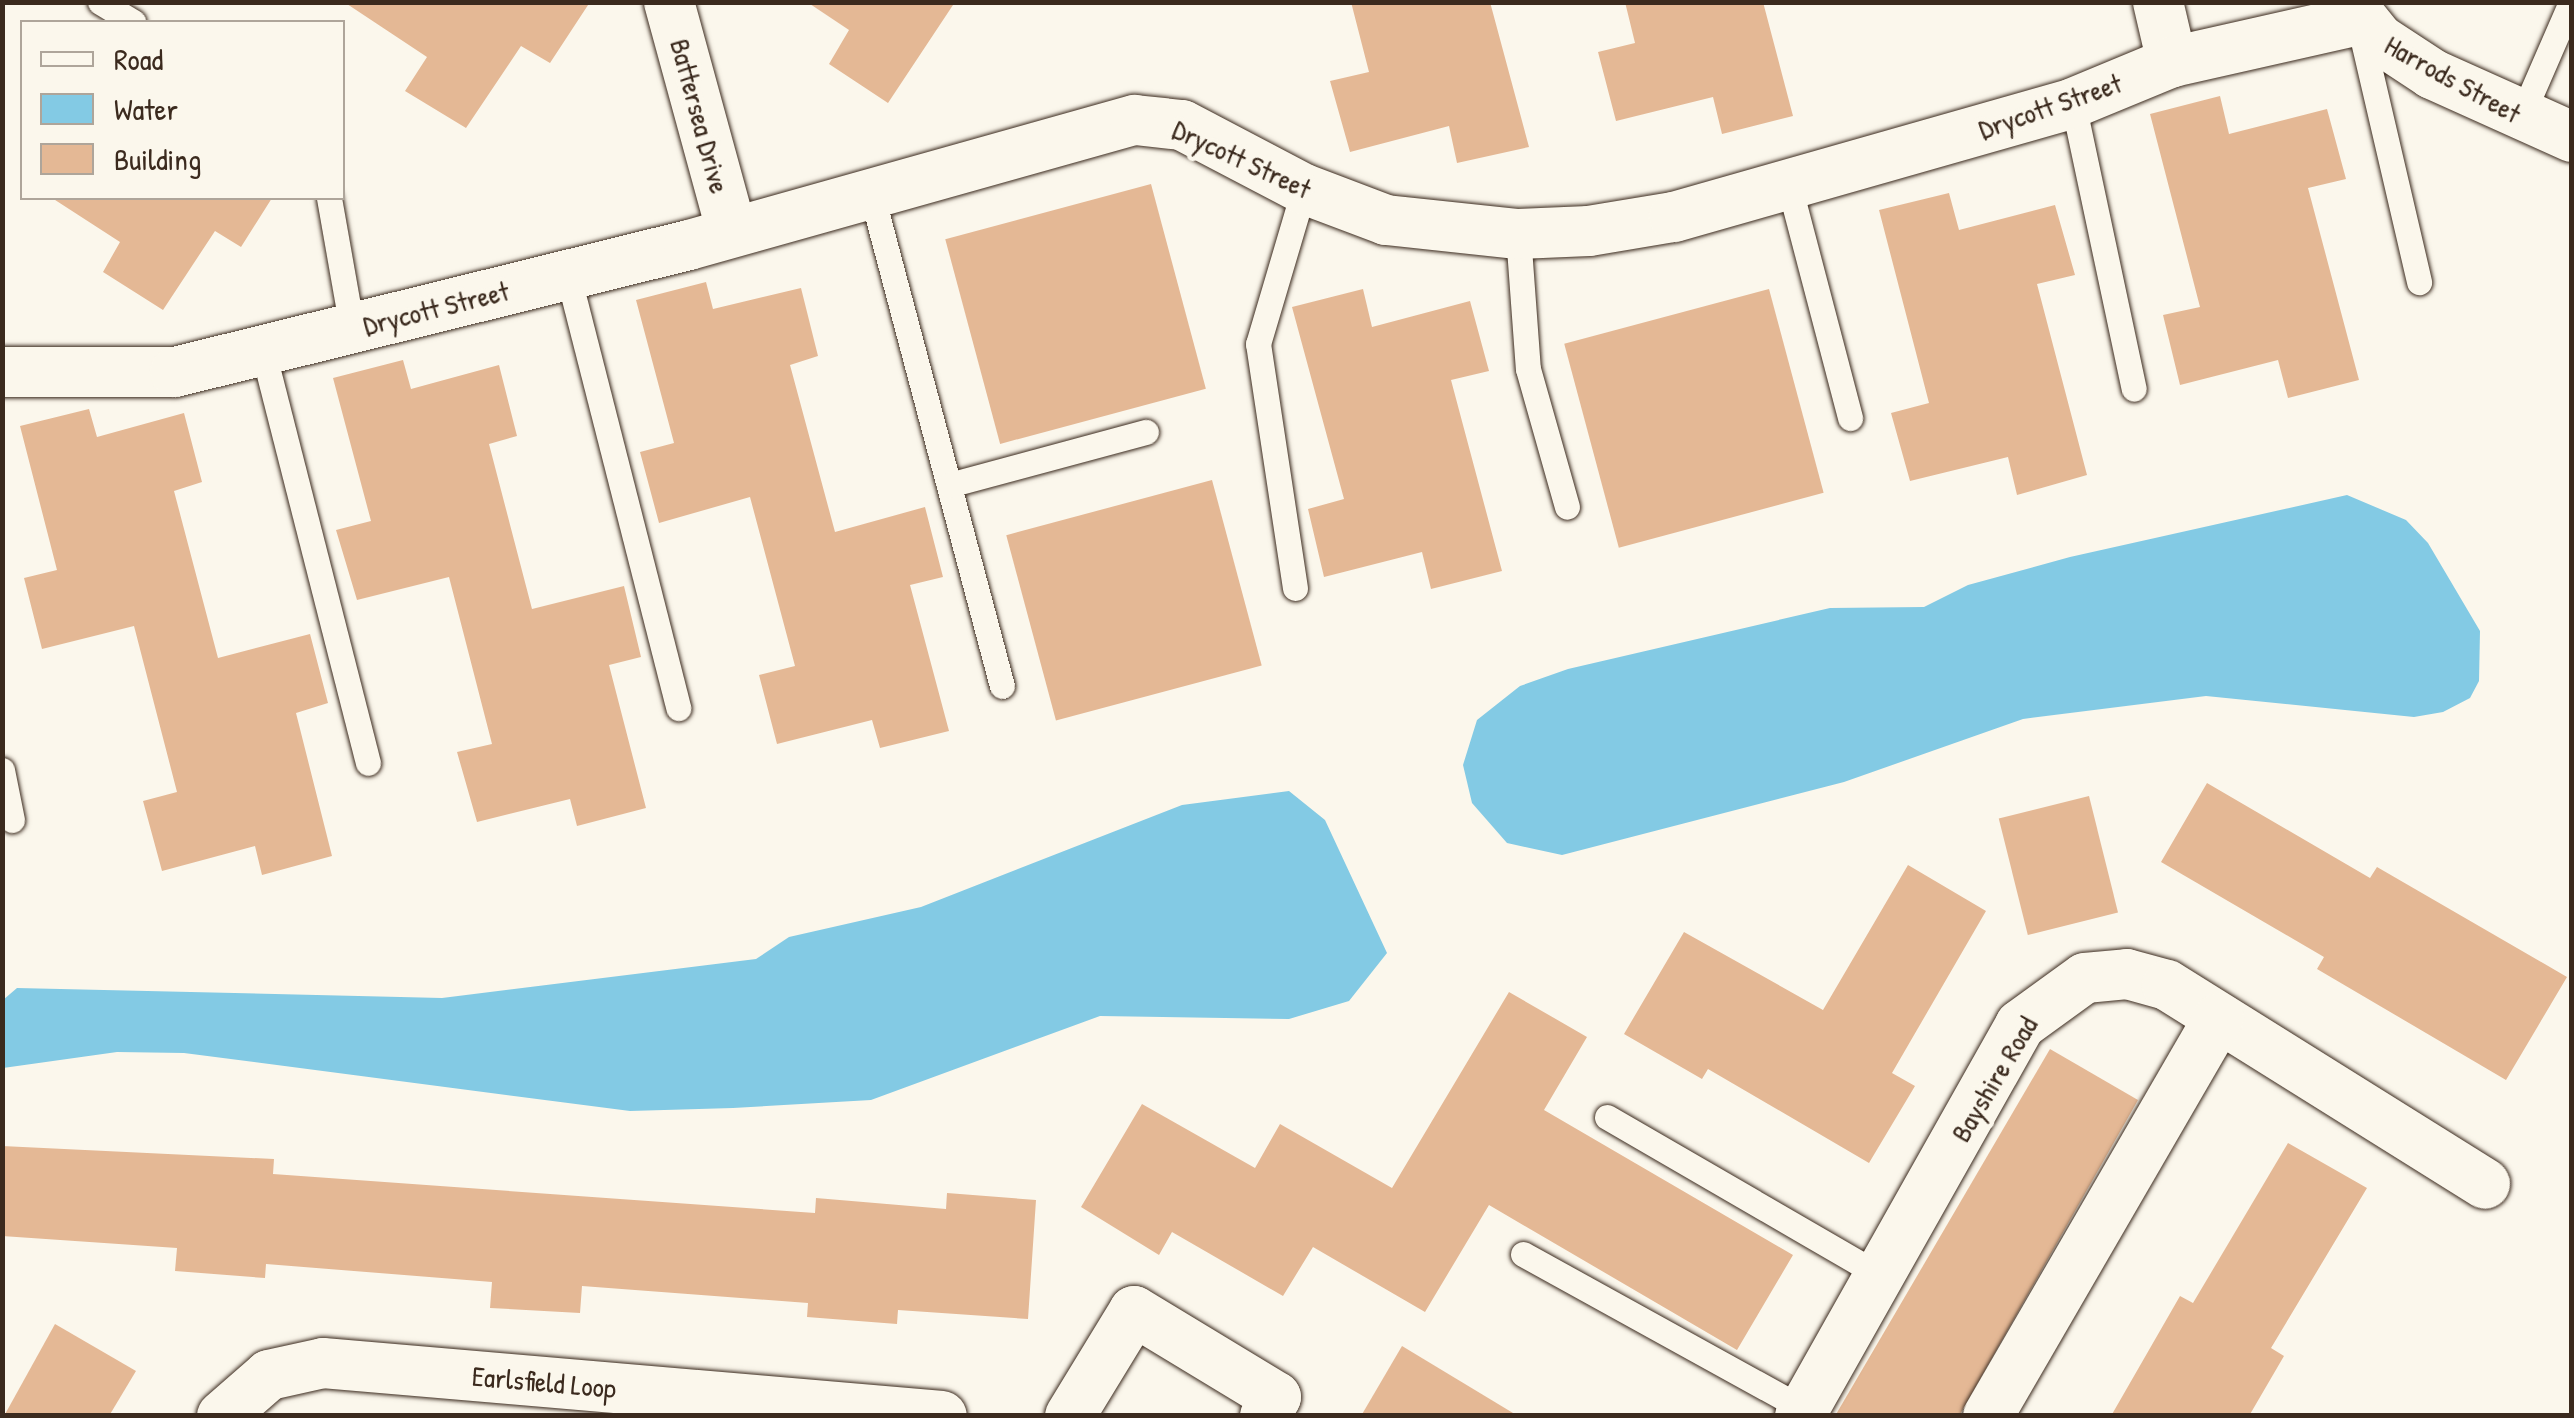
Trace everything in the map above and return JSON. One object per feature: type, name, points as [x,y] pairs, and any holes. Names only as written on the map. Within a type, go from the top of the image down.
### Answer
[{"type":"street","name":"Battersea Drive","points":[[670,2],[731,229]]},
{"type":"street","points":[[2158,2],[2172,62]]},
{"type":"street","name":"Drycott Street","points":[[2,372],[175,372],[568,275],[1136,120],[1182,125],[1304,189],[1386,220],[1518,234],[1674,218],[2073,104],[2172,62],[2354,11]]},
{"type":"street","name":"Harrods Street","points":[[2354,11],[2432,74],[2572,138]]},
{"type":"street","name":"Bayshire Road","points":[[1802,1412],[2020,1025],[2048,998],[2085,978],[2127,974],[2167,984],[2485,1184]]},
{"type":"street","points":[[1988,1416],[2219,1018]]},
{"type":"street","points":[[1070,1416],[1134,1311],[1276,1397],[1266,1416]]},
{"type":"street","name":"Earlsfield Loop","points":[[222,1416],[269,1375],[323,1363],[942,1416]]},
{"type":"lane","points":[[100,2],[131,20]]},
{"type":"lane","points":[[2521,117],[2571,2]]},
{"type":"lane","points":[[2354,11],[2419,282]]},
{"type":"lane","points":[[2073,104],[2134,388]]},
{"type":"lane","points":[[1790,186],[1850,418]]},
{"type":"lane","points":[[1295,588],[1258,344],[1304,189]]},
{"type":"lane","points":[[870,192],[1002,686]]},
{"type":"lane","points":[[330,200],[352,329]]},
{"type":"lane","points":[[1518,234],[1528,369],[1567,507]]},
{"type":"lane","points":[[568,275],[678,708]]},
{"type":"lane","points":[[262,351],[368,763]]},
{"type":"lane","points":[[949,485],[1146,432]]},
{"type":"lane","points":[[2,770],[12,820]]},
{"type":"lane","points":[[1607,1117],[1880,1275]]},
{"type":"lane","name":"Bayshire Road","points":[[1522,1254],[1802,1412]]},
{"type":"water","points":[[2347,495],[2406,520],[2428,543],[2480,631],[2479,681],[2470,698],[2443,712],[2414,717],[2206,696],[2023,719],[1844,782],[1562,855],[1507,843],[1472,803],[1463,765],[1477,720],[1520,686],[1568,669],[1830,608],[1924,607],[1968,585],[2070,557]]},
{"type":"water","points":[[1289,791],[1325,820],[1387,953],[1349,1001],[1289,1019],[1100,1016],[871,1100],[733,1108],[630,1111],[184,1053],[117,1052],[3,1068],[3,1000],[17,988],[442,998],[756,959],[789,937],[921,907],[1182,805]]},
{"type":"building","points":[[344,2],[590,2],[550,63],[521,46],[466,128],[405,91],[427,57]]},
{"type":"building","points":[[807,2],[955,2],[888,103],[829,64],[849,30]]},
{"type":"building","points":[[1351,2],[1490,2],[1529,147],[1457,163],[1449,126],[1350,152],[1330,81],[1369,72]]},
{"type":"building","points":[[1625,2],[1763,2],[1793,116],[1722,134],[1713,97],[1616,121],[1598,52],[1635,43]]},
{"type":"building","points":[[2220,96],[2229,134],[2327,109],[2346,179],[2308,188],[2359,380],[2288,398],[2278,360],[2180,385],[2163,315],[2200,307],[2150,114]]},
{"type":"building","points":[[1151,184],[1206,389],[1000,444],[945,239]]},
{"type":"building","points":[[1949,193],[1959,230],[2055,205],[2075,275],[2037,284],[2087,475],[2017,495],[2008,457],[1910,481],[1891,413],[1929,403],[1879,210]]},
{"type":"building","points":[[55,200],[271,200],[241,247],[215,231],[163,310],[103,272],[120,242]]},
{"type":"building","points":[[706,282],[713,309],[801,288],[818,356],[790,365],[835,532],[925,507],[943,577],[910,585],[949,731],[880,748],[872,720],[777,744],[759,675],[795,666],[750,497],[659,523],[640,452],[674,443],[636,300]]},
{"type":"building","points":[[1363,289],[1372,327],[1470,301],[1489,371],[1451,380],[1502,571],[1431,589],[1422,552],[1324,577],[1308,509],[1344,499],[1292,307]]},
{"type":"building","points":[[1769,289],[1824,493],[1619,548],[1564,344]]},
{"type":"building","points":[[403,360],[411,389],[499,365],[517,436],[489,444],[532,609],[624,586],[641,657],[609,665],[646,808],[577,826],[570,799],[477,822],[457,752],[492,744],[449,577],[357,600],[336,530],[371,521],[333,378]]},
{"type":"building","points":[[89,409],[97,437],[184,413],[202,482],[174,491],[218,658],[310,634],[328,703],[296,713],[332,856],[262,875],[255,846],[162,871],[143,801],[177,792],[134,626],[42,649],[24,578],[57,570],[20,426]]},
{"type":"building","points":[[1212,480],[1262,665],[1056,721],[1006,535]]},
{"type":"building","points":[[2207,783],[2370,878],[2377,867],[2567,977],[2506,1080],[2317,969],[2324,957],[2161,862]]},
{"type":"building","points":[[2089,796],[2118,912],[2028,935],[1999,818]]},
{"type":"building","points":[[1908,865],[1986,911],[1892,1073],[1915,1086],[1869,1163],[1708,1069],[1702,1079],[1624,1034],[1684,932],[1823,1010]]},
{"type":"building","points":[[1509,992],[1587,1037],[1544,1110],[1793,1255],[1737,1350],[1489,1205],[1425,1312],[1313,1247],[1283,1296],[1172,1232],[1159,1255],[1081,1207],[1142,1104],[1255,1168],[1280,1124],[1392,1188]]},
{"type":"building","points":[[2050,1049],[2138,1100],[1959,1416],[1835,1416]]},
{"type":"building","points":[[2288,1143],[2367,1188],[2271,1348],[2284,1356],[2249,1416],[2111,1416],[2180,1296],[2193,1303]]},
{"type":"building","points":[[2,1146],[274,1159],[273,1174],[815,1213],[816,1198],[946,1209],[947,1193],[1036,1200],[1028,1319],[898,1310],[897,1324],[807,1317],[808,1303],[582,1286],[580,1313],[490,1308],[492,1282],[266,1264],[265,1278],[175,1271],[177,1248],[2,1236]]},
{"type":"building","points":[[55,1324],[136,1371],[109,1416],[4,1416]]},
{"type":"building","points":[[1402,1346],[1518,1416],[1361,1416]]}]
